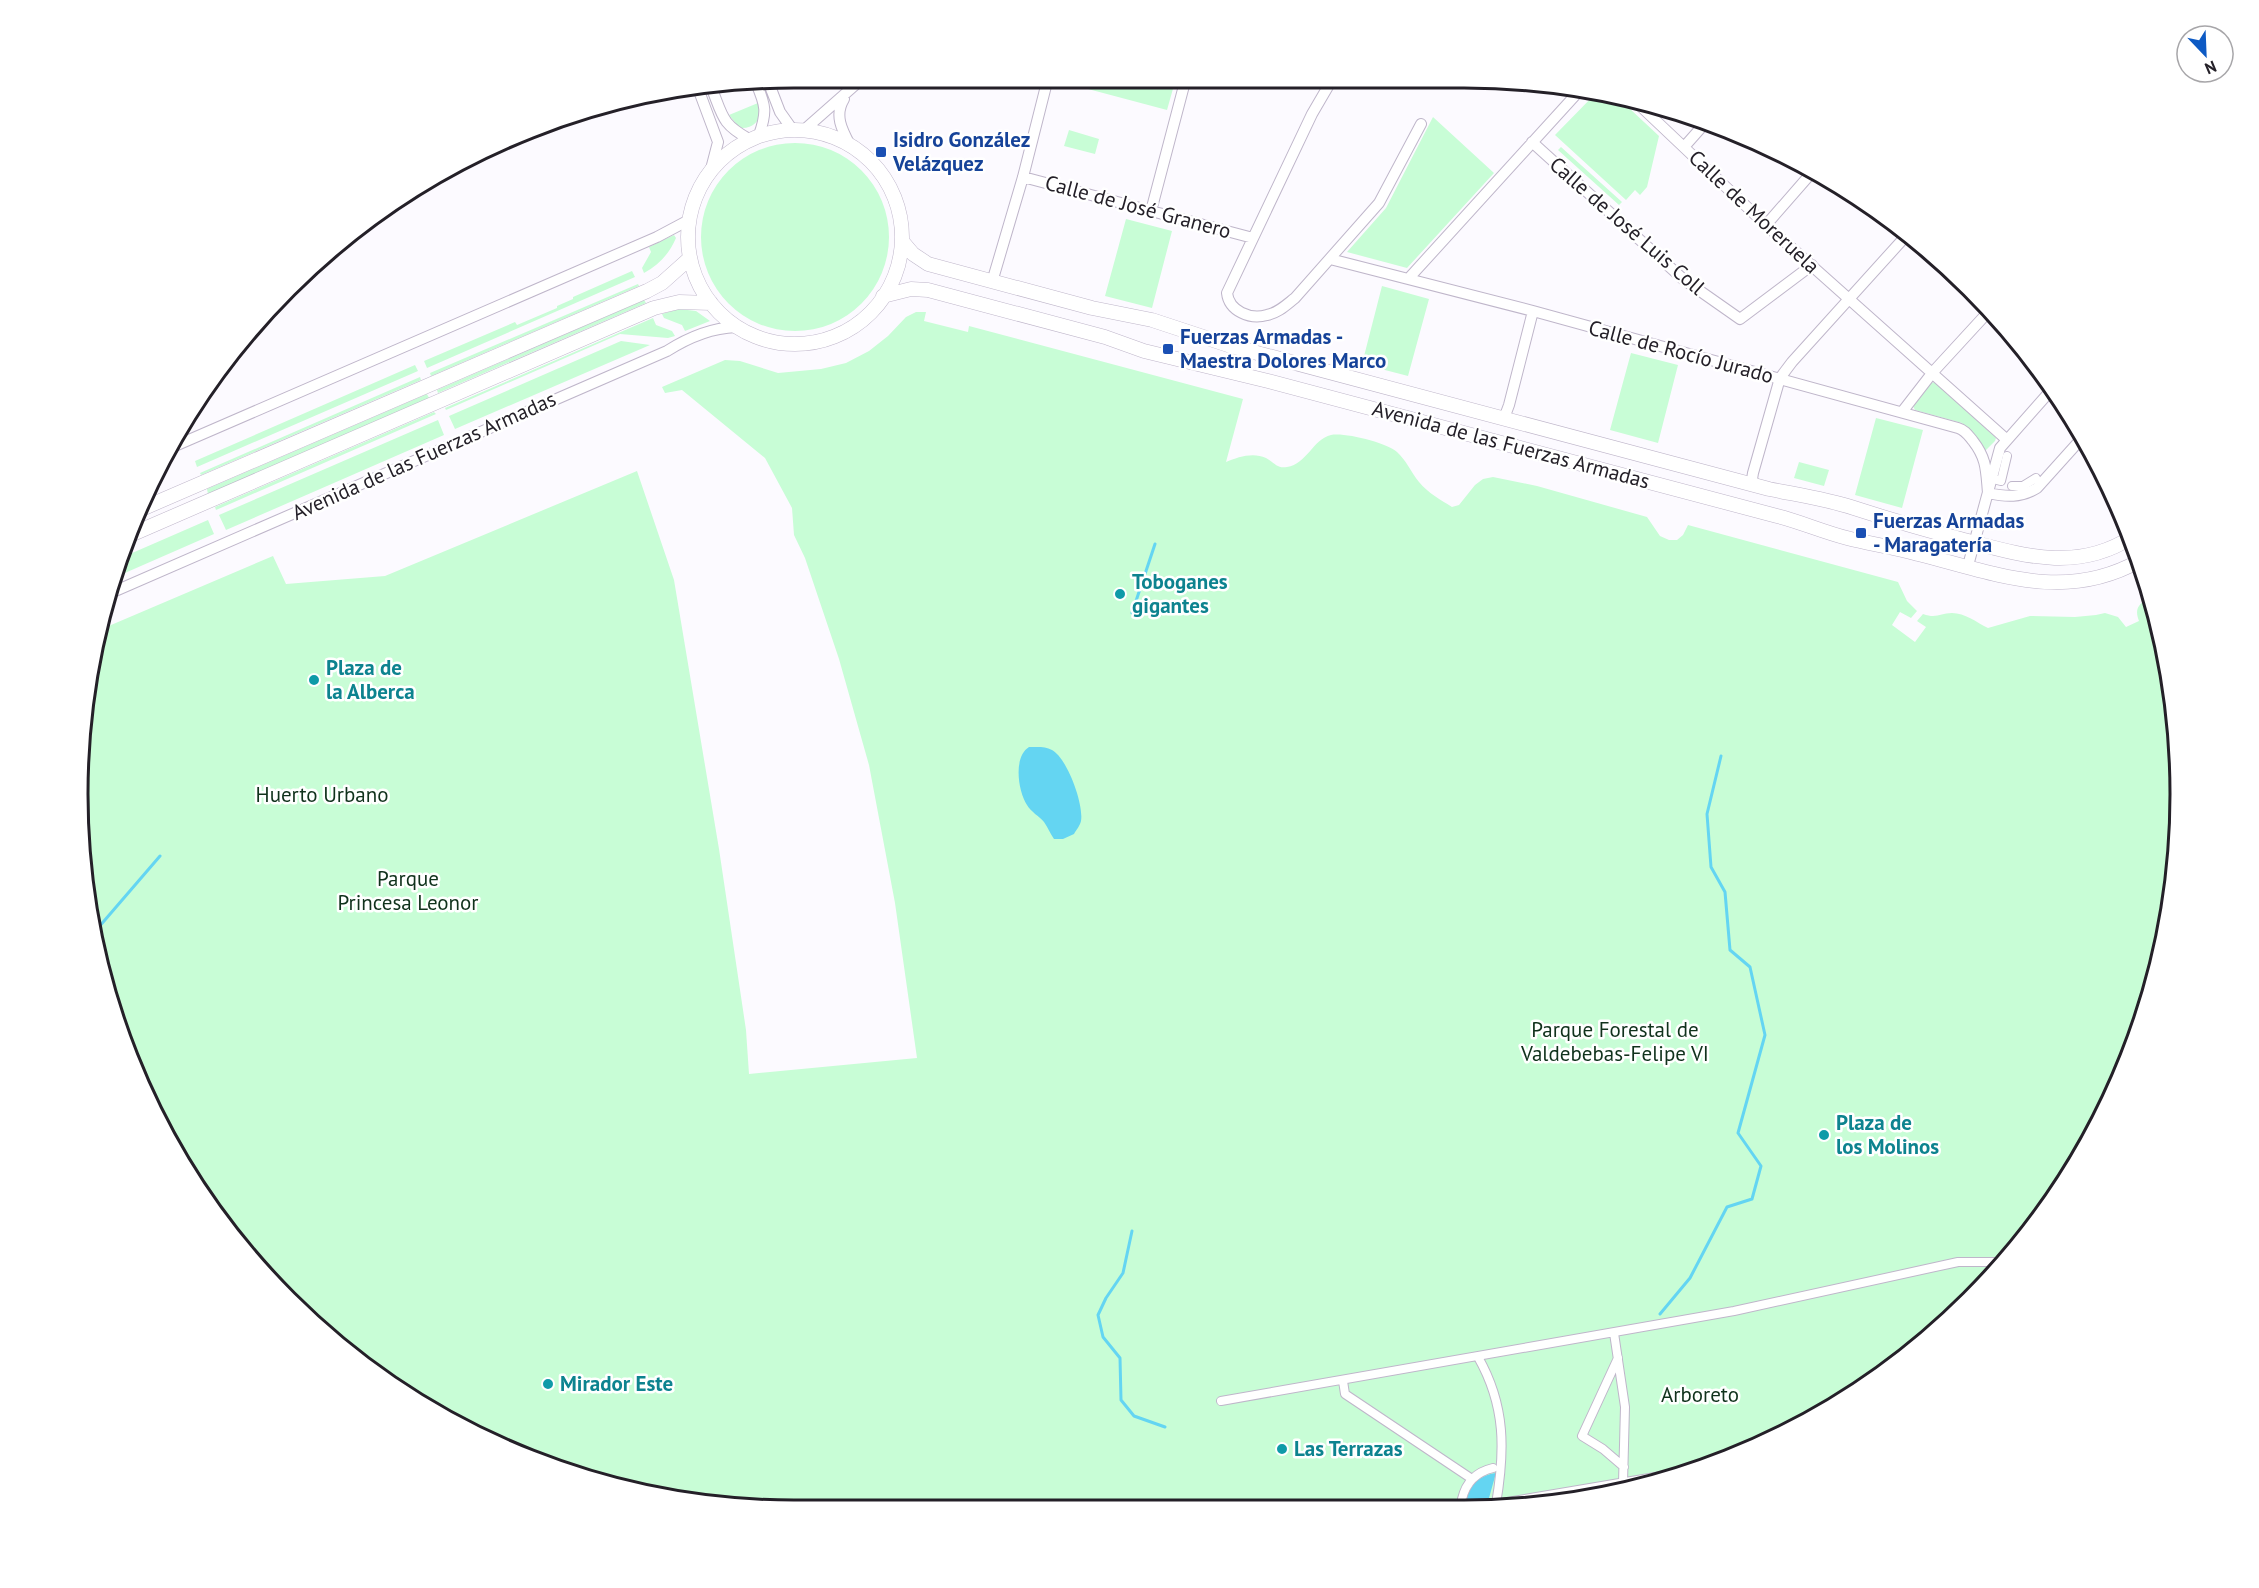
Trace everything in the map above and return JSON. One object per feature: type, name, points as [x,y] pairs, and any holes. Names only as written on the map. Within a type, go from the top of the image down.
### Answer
[{"type":"street","points":[[798,130],[853,88]]},
{"type":"street","points":[[992,282],[1023,177],[1045,88]]},
{"type":"street","points":[[1151,211],[1183,88]]},
{"type":"street","points":[[1327,88],[1312,114],[1227,293],[1228,302],[1237,310],[1251,316],[1266,316],[1279,311],[1295,298],[1379,204],[1421,124]]},
{"type":"street","points":[[771,89],[780,112],[798,130]]},
{"type":"street","points":[[754,137],[764,120],[766,108],[759,90]]},
{"type":"street","points":[[850,91],[839,110],[839,120],[850,145]]},
{"type":"street","points":[[714,94],[724,119],[731,129],[754,137]]},
{"type":"street","points":[[701,95],[718,142],[711,169]]},
{"type":"street","points":[[1409,278],[1573,97]]},
{"type":"street","name":"Calle de Moreruela","points":[[1648,113],[1766,225],[2006,439]]},
{"type":"street","points":[[1684,147],[1700,129]]},
{"type":"street","points":[[798,130],[828,135],[850,145],[871,161],[885,180],[898,210],[902,241],[894,276],[874,308],[858,323],[839,334],[819,341],[798,344],[756,337],[736,327],[722,316],[700,284],[690,258],[687,240],[689,220],[697,191],[711,169],[728,152],[754,137],[798,130]]},
{"type":"street","name":"Calle de José Luis Coll","points":[[1532,142],[1683,279],[1740,319],[1812,266]]},
{"type":"street","name":"Calle de José Granero","points":[[1023,177],[1253,238]]},
{"type":"street","points":[[1766,225],[1808,177]]},
{"type":"street","points":[[182,443],[657,237],[689,220]]},
{"type":"street","points":[[1755,485],[1752,479],[1753,473],[1780,378],[1902,240]]},
{"type":"street","name":"Avenida de las Fuerzas Armadas","points":[[902,241],[913,254],[928,264],[992,282],[1092,308],[1152,320],[1231,346],[1755,485],[1824,500],[1892,521],[2028,557],[2067,559],[2093,554],[2123,541]]},
{"type":"street","points":[[151,505],[646,291],[662,283],[690,258]]},
{"type":"street","name":"Calle de Rocío Jurado","points":[[1330,259],[1533,311],[1958,428],[1966,432],[1984,459],[1988,493]]},
{"type":"street","name":"Avenida de las Fuerzas Armadas","points":[[883,296],[911,289],[928,290],[1105,337],[1144,351],[1257,378],[1768,513],[1846,538],[1887,545],[2024,581],[2065,583],[2100,578],[2132,564]]},
{"type":"street","name":"Avenida de las Fuerzas Armadas","points":[[139,531],[654,308],[679,302],[711,303]]},
{"type":"street","points":[[1502,417],[1509,405],[1533,311]]},
{"type":"street","points":[[1902,412],[1933,372],[1984,317]]},
{"type":"street","name":"Avenida de las Fuerzas Armadas","points":[[119,589],[668,351],[683,341],[719,328],[736,327]]},
{"type":"street","points":[[1970,567],[1969,562],[2000,448],[2047,395]]},
{"type":"street","points":[[1988,493],[2014,497],[2031,492],[2077,443]]},
{"type":"street","points":[[2007,456],[1999,480],[2013,489],[2036,478]]},
{"type":"street","points":[[1221,1401],[1734,1311],[1958,1263],[1992,1262]]},
{"type":"street","points":[[1614,1333],[1625,1407],[1623,1481]]},
{"type":"street","points":[[1478,1357],[1492,1386],[1502,1429],[1503,1446],[1497,1499]]},
{"type":"street","points":[[1618,1358],[1582,1436],[1603,1449],[1624,1467]]},
{"type":"street","points":[[1343,1381],[1345,1394],[1472,1479]]},
{"type":"street","points":[[1462,1499],[1466,1486],[1472,1479],[1483,1470],[1492,1468]]},
{"type":"green space","points":[[1084,88],[1173,88],[1167,110]]},
{"type":"green space","points":[[1589,100],[1630,108],[1659,136],[1647,187],[1640,195],[1635,190],[1626,200],[1555,135]]},
{"type":"green space","points":[[758,103],[759,117],[752,126],[742,128],[729,115]]},
{"type":"green space","points":[[1433,117],[1494,173],[1407,268],[1347,252],[1386,208]]},
{"type":"green space","points":[[1069,130],[1099,139],[1095,154],[1064,146]]},
{"type":"green space","points":[[786,143],[804,143],[831,150],[862,170],[882,201],[889,237],[882,273],[862,304],[831,324],[804,331],[786,331],[751,320],[735,310],[722,297],[705,264],[701,246],[701,228],[712,193],[722,177],[735,164],[768,147]]},
{"type":"green space","points":[[1561,147],[1622,202],[1619,205],[1558,150]]},
{"type":"green space","points":[[1126,219],[1172,231],[1152,308],[1105,296]]},
{"type":"green space","points":[[674,235],[676,238],[667,254],[659,263],[644,273],[642,268],[651,252],[649,247]]},
{"type":"green space","points":[[632,271],[635,277],[427,368],[424,361],[515,322],[517,325],[557,308],[573,297]]},
{"type":"green space","points":[[638,284],[639,286],[431,376],[430,373]]},
{"type":"green space","points":[[1382,286],[1429,299],[1408,376],[1362,364]]},
{"type":"green space","points":[[644,300],[646,303],[438,393],[437,390]]},
{"type":"green space","points":[[679,309],[696,311],[710,321],[685,331],[682,325],[664,318],[662,314]]},
{"type":"green space","name":"Parque Forestal de Valdebebas-Felipe VI","points":[[916,312],[926,312],[924,321],[968,332],[969,326],[1243,399],[1226,462],[1256,455],[1278,466],[1287,467],[1300,461],[1325,437],[1337,434],[1355,437],[1385,445],[1397,452],[1423,486],[1452,507],[1459,505],[1475,485],[1483,479],[1493,477],[1537,486],[1647,517],[1660,536],[1669,540],[1677,540],[1683,535],[1688,525],[1898,582],[1907,601],[1917,611],[1911,618],[1900,612],[1892,625],[1915,642],[1926,627],[1917,621],[1923,614],[1932,616],[1957,613],[1988,628],[2030,616],[2075,617],[2105,613],[2118,617],[2126,627],[2139,621],[2138,607],[2143,602],[2157,656],[2169,748],[2169,840],[2157,932],[2133,1021],[2098,1106],[2052,1186],[1995,1259],[1964,1293],[1894,1354],[1857,1381],[1777,1427],[1692,1462],[1603,1486],[1511,1498],[1465,1500],[794,1500],[748,1498],[656,1486],[567,1462],[482,1427],[402,1381],[329,1324],[295,1293],[264,1259],[207,1186],[161,1106],[126,1021],[102,932],[90,840],[88,794],[95,702],[109,626],[273,556],[286,584],[385,576],[637,471],[674,580],[719,849],[746,1030],[749,1074],[917,1058],[895,903],[869,765],[839,659],[805,558],[794,535],[792,508],[765,458],[682,390],[665,393],[662,387],[725,360],[740,361],[778,373],[821,369],[846,363],[869,351],[888,336],[906,317]]},
{"type":"green space","points":[[653,318],[656,325],[672,331],[675,336],[668,338],[620,334],[446,410],[445,408]]},
{"type":"green space","points":[[621,341],[650,345],[455,429],[449,416]]},
{"type":"green space","points":[[1631,353],[1678,365],[1658,443],[1610,430]]},
{"type":"green space","points":[[415,365],[418,371],[197,467],[195,461]]},
{"type":"green space","points":[[420,377],[421,380],[201,475],[200,473]]},
{"type":"green space","points":[[1935,382],[1996,438],[1985,451],[1962,423],[1915,410],[1913,406],[1931,383]]},
{"type":"green space","points":[[427,394],[429,398],[208,494],[207,489]]},
{"type":"green space","points":[[434,412],[436,414],[216,510],[215,507]]},
{"type":"green space","points":[[1876,418],[1923,430],[1902,508],[1855,495]]},
{"type":"green space","points":[[438,420],[444,435],[226,530],[219,515]]},
{"type":"green space","points":[[1799,462],[1829,470],[1824,486],[1794,478]]},
{"type":"green space","points":[[208,520],[214,534],[124,573],[131,554]]},
{"type":"water","points":[[1029,747],[1044,747],[1052,750],[1069,771],[1080,804],[1081,821],[1074,834],[1063,839],[1054,839],[1044,822],[1027,805],[1021,791],[1019,766],[1024,752]]},
{"type":"water","points":[[1496,1473],[1489,1498],[1466,1500],[1470,1490],[1484,1476]]},
{"type":"waterway","points":[[1132,613],[1155,544]]},
{"type":"waterway","points":[[1660,1314],[1690,1278],[1727,1207],[1752,1199],[1761,1166],[1738,1133],[1765,1035],[1750,967],[1730,950],[1725,892],[1711,867],[1707,814],[1721,756]]},
{"type":"waterway","points":[[101,925],[160,856]]},
{"type":"waterway","points":[[1132,1231],[1123,1273],[1106,1298],[1098,1315],[1103,1337],[1120,1358],[1121,1400],[1134,1416],[1165,1427]]},
{"type":"place","name":"Isidro González Velázquez","points":[[881,152]]},
{"type":"place","name":"Fuerzas Armadas - Maestra Dolores Marco","points":[[1168,349]]},
{"type":"place","name":"Fuerzas Armadas - Maragatería","points":[[1861,533]]},
{"type":"place","name":"Toboganes gigantes","points":[[1120,594]]},
{"type":"place","name":"Plaza de la Alberca","points":[[314,680]]},
{"type":"place","name":"Plaza de los Molinos","points":[[1824,1135]]},
{"type":"place","name":"Mirador Este","points":[[548,1384]]},
{"type":"place","name":"Las Terrazas","points":[[1282,1449]]},
{"type":"park label","name":"Huerto Urbano","points":[[322,795]]},
{"type":"park label","name":"Parque Princesa Leonor","points":[[408,891]]},
{"type":"park label","name":"Arboreto","points":[[1700,1395]]}]
